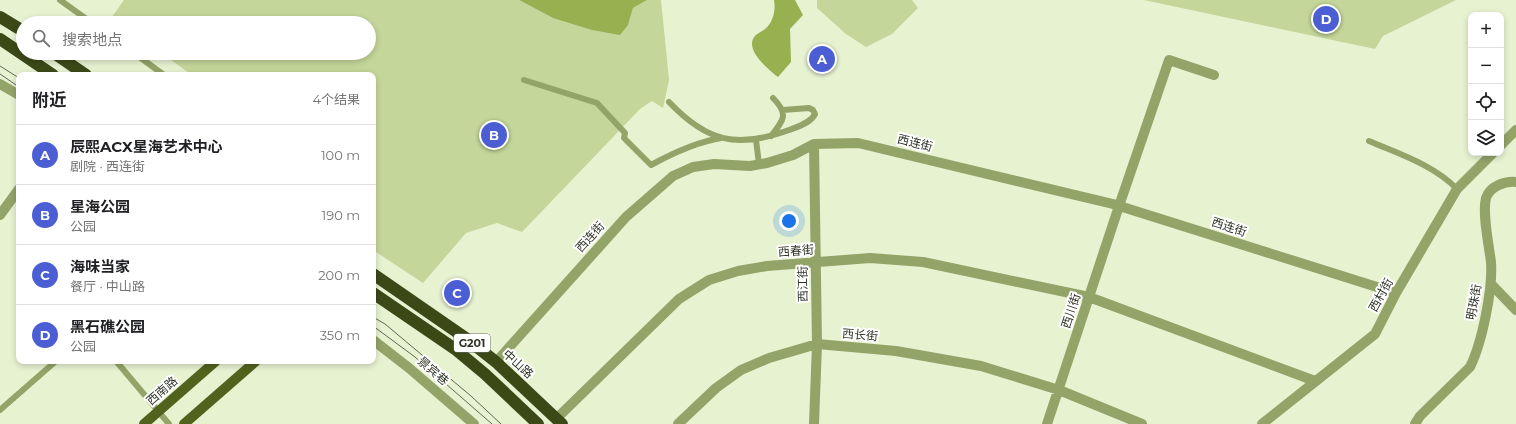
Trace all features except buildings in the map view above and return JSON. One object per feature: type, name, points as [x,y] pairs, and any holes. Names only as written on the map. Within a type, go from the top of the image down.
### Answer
[{"type":"highway","points":[[0,17],[16,27]]},
{"type":"highway","points":[[0,39],[16,50]]},
{"type":"highway","points":[[31,60],[49,72]]},
{"type":"highway","points":[[64,60],[82,72]]},
{"type":"highway","name":"中山路","points":[[376,276],[468,339],[496,362],[559,421]]},
{"type":"highway","name":"G201","points":[[376,295],[455,349],[485,374],[538,424]]},
{"type":"highway","points":[[376,303],[388,303]]},
{"type":"main road","name":"西南路","points":[[144,424],[213,364]]},
{"type":"main road","points":[[184,424],[253,364]]},
{"type":"street","name":"西川街","points":[[1047,424],[1169,60],[1214,75]]},
{"type":"street","points":[[0,84],[16,93]]},
{"type":"street","points":[[1504,142],[1516,130]]},
{"type":"street","name":"西连街","points":[[496,362],[626,217],[673,176],[693,167],[714,164],[750,166],[759,164],[793,155],[814,144],[858,143],[1119,206],[1396,293]]},
{"type":"street","name":"西江街","points":[[814,144],[817,344],[814,424]]},
{"type":"street","name":"西村街","points":[[1262,424],[1374,334],[1396,293],[1458,189],[1490,156]]},
{"type":"street","name":"明珠街","points":[[1415,424],[1420,416],[1470,367],[1475,356],[1491,284],[1491,264],[1485,209],[1486,198],[1490,190],[1510,182],[1516,182]]},
{"type":"street","points":[[0,215],[16,192]]},
{"type":"street","name":"西春街","points":[[559,421],[679,299],[709,280],[738,271],[767,266],[870,258],[923,262],[1089,297],[1315,382]]},
{"type":"street","points":[[1491,284],[1516,310]]},
{"type":"street","name":"景宾巷","points":[[376,342],[409,368],[474,424]]},
{"type":"street","name":"西长街","points":[[678,424],[716,388],[741,370],[769,358],[817,344],[896,351],[981,366],[1059,390],[1142,424]]},
{"type":"lane","points":[[60,0],[82,16]]},
{"type":"lane","points":[[144,60],[160,72]]},
{"type":"lane","points":[[524,80],[597,103],[625,133],[624,138],[651,165],[670,154],[707,140],[721,138]]},
{"type":"lane","points":[[770,137],[781,124],[783,116],[783,110],[772,98]]},
{"type":"lane","points":[[669,102],[678,112],[703,131],[721,138],[737,140],[756,140],[770,137],[808,122],[813,118],[814,114],[813,110],[809,108],[783,110]]},
{"type":"lane","points":[[756,140],[759,164]]},
{"type":"lane","points":[[1369,141],[1410,158],[1447,179],[1458,189]]},
{"type":"lane","points":[[0,410],[53,364]]},
{"type":"lane","points":[[119,364],[169,424]]},
{"type":"shaded area","points":[[124,0],[519,0],[553,18],[628,25],[633,8],[647,0],[661,0],[669,80],[663,108],[652,101],[640,109],[522,232],[497,223],[466,233],[423,283],[376,252],[376,72],[188,72],[171,60],[376,60],[376,16],[113,16]]},
{"type":"shaded area","points":[[519,0],[647,0],[633,8],[628,25],[620,35],[592,30],[553,18]]},
{"type":"shaded area","points":[[774,0],[795,0],[803,15],[790,29],[791,62],[778,77],[769,70],[756,55],[752,44],[755,36],[765,29],[772,20],[775,4]]},
{"type":"shaded area","points":[[817,0],[912,0],[918,8],[892,34],[866,47],[846,34],[817,8]]},
{"type":"shaded area","points":[[1144,0],[1456,0],[1383,36],[1375,49]]},
{"type":"tram line","points":[[0,66],[16,76]]},
{"type":"tram line","points":[[0,74],[16,85]]},
{"type":"tram line","points":[[376,319],[385,324],[471,396],[501,424]]},
{"type":"tram line","points":[[376,328],[415,357],[492,424]]},
{"type":"place","name":"黑石礁公园","points":[[1326,19]]},
{"type":"place","name":"辰熙ACX星海艺术中心","points":[[822,59]]},
{"type":"place","name":"星海公园","points":[[494,135]]},
{"type":"place","name":"海味当家","points":[[457,293]]}]
